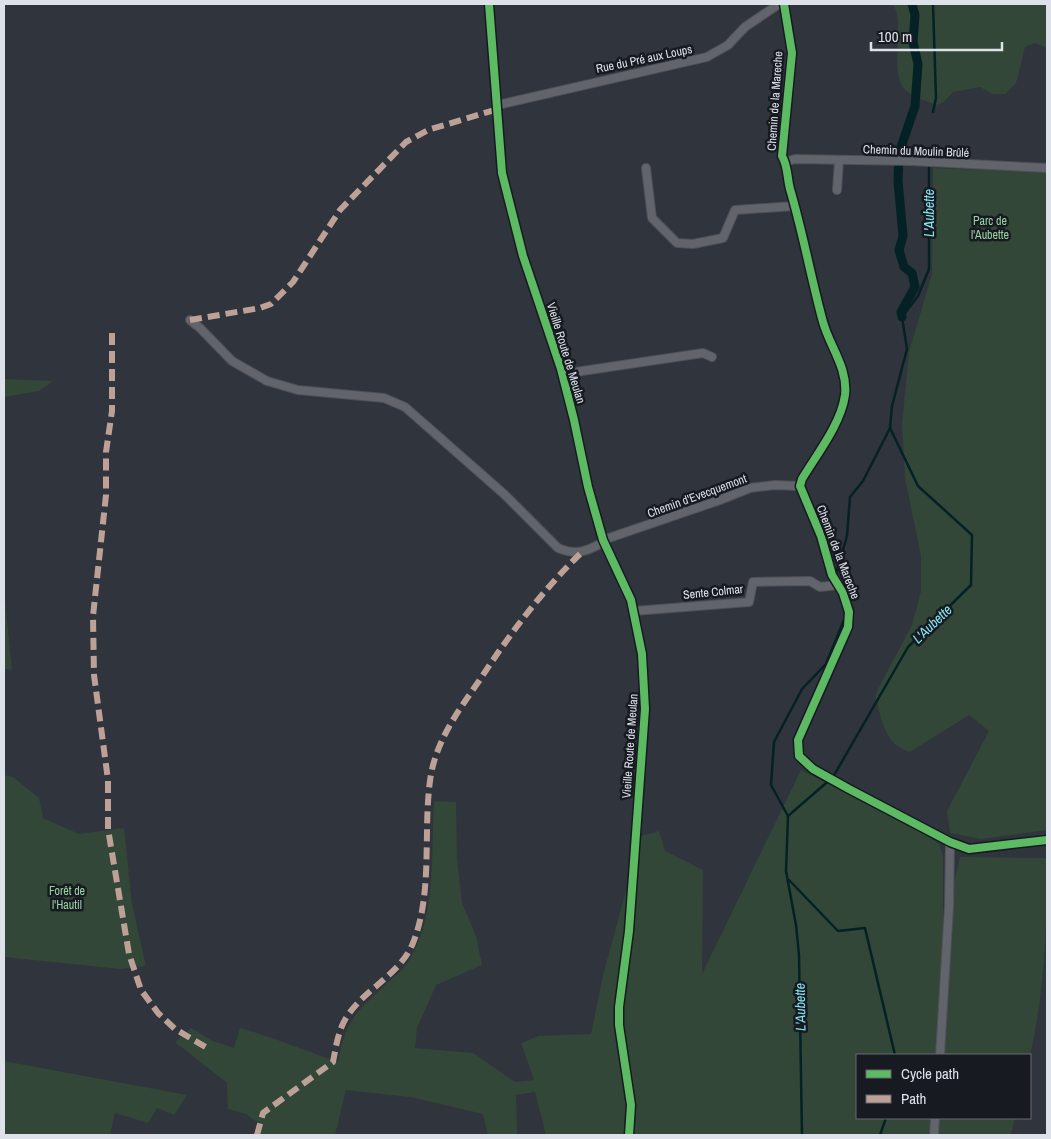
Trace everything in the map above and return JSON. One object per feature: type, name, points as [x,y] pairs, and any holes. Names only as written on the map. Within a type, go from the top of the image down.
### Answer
[{"type":"street","name":"Vieille Route de Meulan","points":[[489,4],[502,173],[523,256],[549,328],[562,374],[588,487],[603,541],[634,611],[642,654],[645,709],[629,932],[619,1007],[619,1026],[631,1105],[629,1135]]},
{"type":"street","name":"Rue du Pré aux Loups","points":[[498,107],[707,57],[728,45],[746,27],[779,4]]},
{"type":"street","name":"Chemin de la Mareche","points":[[784,4],[792,53],[782,156],[824,324],[843,368],[845,392],[842,411],[802,479],[800,486],[821,536],[832,576],[838,585],[849,612],[848,627],[798,740],[799,756],[813,769],[950,842],[969,849],[1047,840]]},
{"type":"street","name":"Chemin du Moulin Brûlé","points":[[785,162],[795,158],[912,161],[1047,168]]},
{"type":"street","points":[[837,190],[839,160]]},
{"type":"street","points":[[646,168],[652,218],[677,243],[693,244],[723,238],[735,210],[795,206]]},
{"type":"street","name":"Chemin d'Evecquemont","points":[[190,320],[232,361],[267,381],[298,390],[384,398],[405,407],[504,494],[558,548],[569,553],[580,554],[603,541],[750,488],[775,485],[800,486]]},
{"type":"street","points":[[562,374],[703,353],[712,356]]},
{"type":"street","name":"Sente Colmar","points":[[634,611],[749,602],[753,582],[810,581],[820,587],[838,585]]},
{"type":"street","points":[[940,1054],[949,907],[950,842]]},
{"type":"street","points":[[934,1135],[935,1119]]},
{"type":"green space","points":[[893,4],[1047,4],[1047,48],[1035,43],[1025,47],[1016,83],[1005,94],[992,94],[980,87],[953,92],[944,102],[936,105],[911,94],[902,85],[898,75],[897,64],[897,14]]},
{"type":"green space","name":"Parc de l'Aubette","points":[[933,168],[1047,172],[1047,830],[981,839],[950,833],[947,811],[989,731],[969,715],[910,752],[894,743],[889,737],[882,721],[875,695],[912,625],[921,591],[921,556],[905,478],[902,425],[909,352],[932,274]]},
{"type":"green space","points":[[4,379],[53,381],[39,391],[4,397]]},
{"type":"green space","points":[[4,592],[12,670],[4,669]]},
{"type":"green space","points":[[801,770],[925,834],[939,844],[943,856],[943,933],[960,857],[1047,858],[1042,982],[1030,1054],[856,1054],[856,1119],[1015,1119],[1011,1135],[546,1135],[535,1092],[516,1095],[517,1135],[488,1135],[483,1114],[410,1097],[346,1090],[335,1135],[257,1135],[260,1124],[246,1114],[228,1109],[227,1083],[175,1042],[191,1028],[213,1041],[234,1048],[240,1028],[338,1062],[345,1035],[354,1017],[367,1002],[404,968],[417,944],[424,925],[431,884],[434,801],[456,802],[457,859],[462,903],[476,936],[482,965],[436,985],[417,1028],[415,1048],[473,1053],[515,1082],[534,1080],[521,1043],[539,1036],[591,1034],[603,975],[641,836],[659,831],[665,851],[703,870],[702,974]]},
{"type":"green space","name":"Forêt de l'Hautil","points":[[4,775],[13,777],[39,798],[43,818],[79,834],[124,828],[132,904],[146,966],[120,969],[4,957]]},
{"type":"green space","points":[[4,1061],[187,1095],[174,1115],[157,1108],[148,1123],[115,1113],[110,1135],[4,1135]]},
{"type":"waterway","points":[[902,317],[901,312],[915,287],[912,273],[904,267],[899,250],[903,236],[898,181],[899,153],[915,106],[918,64],[913,42],[915,15],[912,4]]},
{"type":"waterway","name":"L'Aubette","points":[[933,4],[936,98],[933,112]]},
{"type":"waterway","name":"L'Aubette","points":[[835,577],[847,536],[850,497],[863,481],[890,428],[892,406],[907,349],[902,317],[918,296],[929,269],[929,168]]},
{"type":"waterway","name":"L'Aubette","points":[[788,816],[833,777],[908,647],[971,585],[972,535],[918,486],[890,428]]},
{"type":"waterway","name":"L'Aubette","points":[[802,1135],[799,955],[796,925],[786,871],[788,816],[771,785],[774,742],[802,689],[826,664],[846,615]]},
{"type":"waterway","name":"L'Aubette","points":[[789,880],[838,931],[865,928],[895,1054]]},
{"type":"waterway","name":"L'Aubette","points":[[880,1135],[886,1119]]},
{"type":"marked path","points":[[190,320],[260,308],[271,304],[293,282],[340,210],[406,142],[428,130],[498,109]]},
{"type":"marked path","points":[[112,333],[112,411],[106,452],[106,495],[93,616],[94,675],[108,780],[108,829],[129,954],[141,990],[158,1013],[175,1029],[209,1049]]},
{"type":"marked path","points":[[257,1135],[263,1113],[333,1062],[339,1034],[346,1018],[362,999],[400,964],[407,954],[413,943],[423,902],[426,881],[427,816],[431,774],[444,736],[490,664],[514,631],[552,583],[580,554]]},
{"type":"cycle path","points":[[489,4],[502,173],[523,256],[561,369],[588,487],[603,540],[631,600],[642,654],[645,709],[629,931],[619,1007],[619,1025],[631,1105],[629,1135]]},
{"type":"cycle path","points":[[784,4],[792,53],[782,156],[823,322],[841,367],[845,385],[843,406],[839,417],[802,479],[800,486],[821,536],[832,575],[843,593],[849,612],[848,627],[798,740],[799,756],[813,769],[849,789],[950,842],[969,849],[1047,840]]}]
